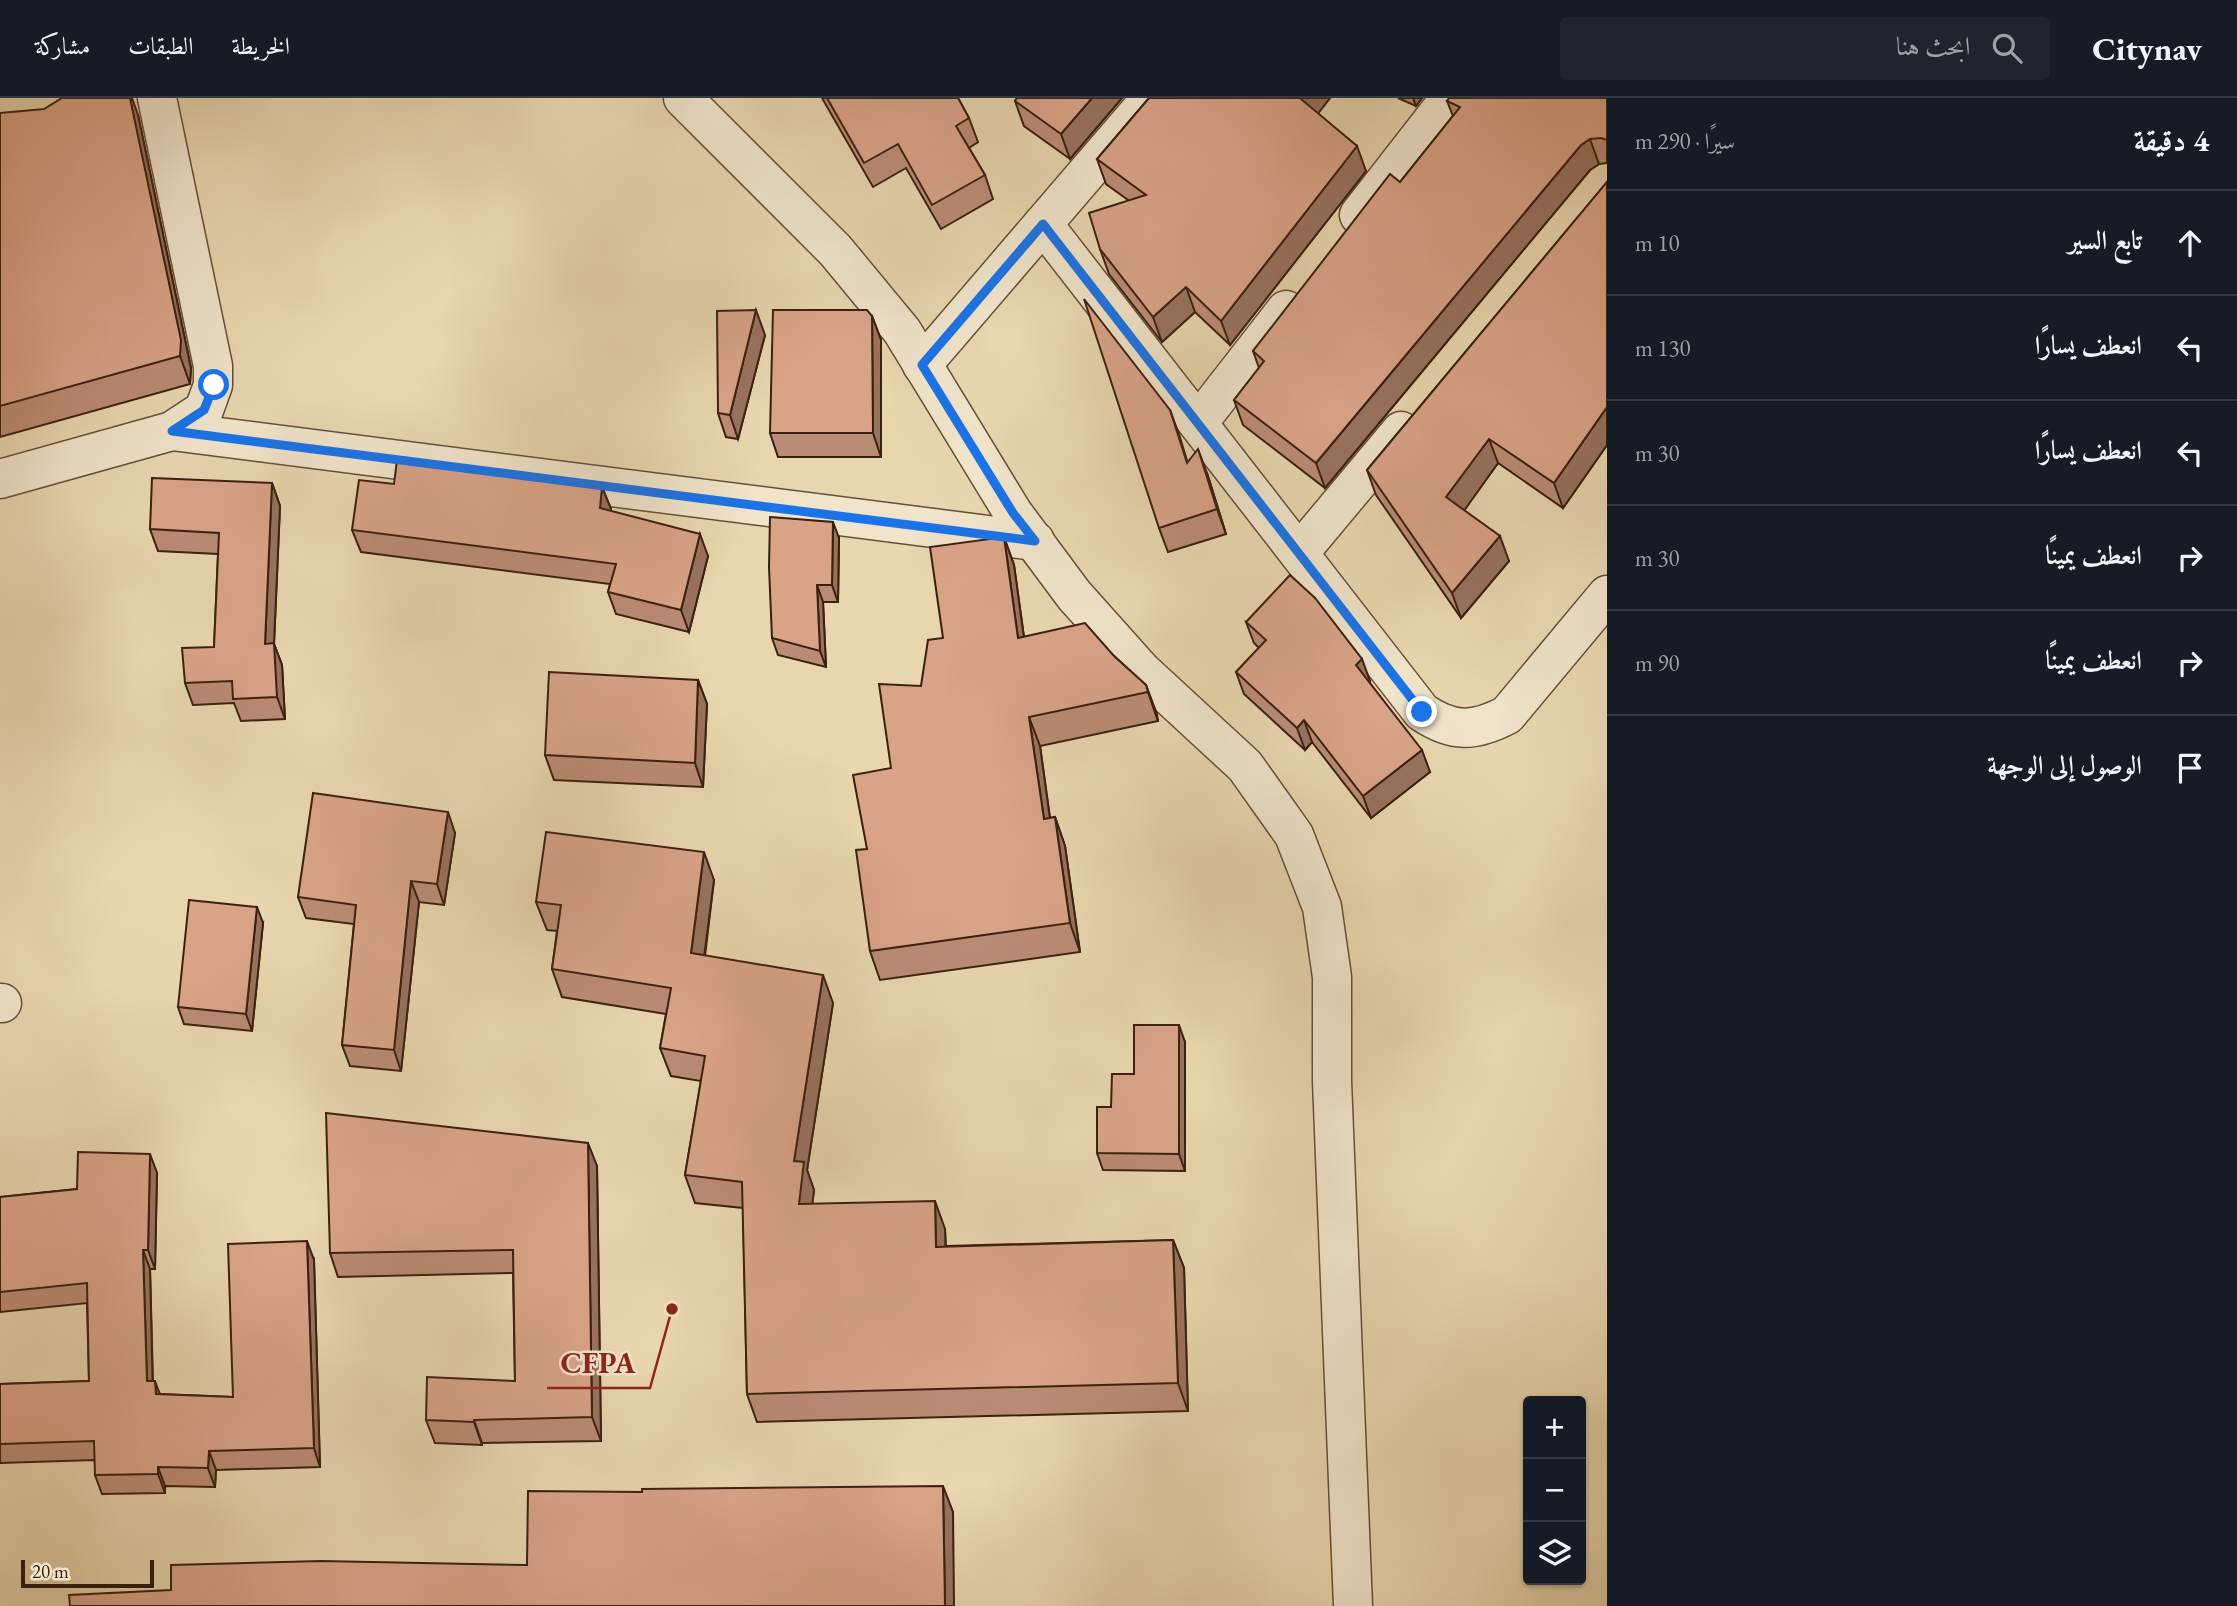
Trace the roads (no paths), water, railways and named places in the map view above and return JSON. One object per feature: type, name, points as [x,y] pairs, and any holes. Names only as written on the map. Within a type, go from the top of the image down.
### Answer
[{"type":"street","points":[[0,479],[172,431],[204,410],[214,385],[214,366],[157,98]]},
{"type":"street","points":[[683,98],[835,250],[902,331],[1013,513],[1074,595],[1141,670],[1245,765],[1294,835],[1322,907],[1332,977],[1332,1081],[1353,1606]]},
{"type":"street","points":[[922,365],[1151,98]]},
{"type":"street","points":[[1340,239],[1450,98]]},
{"type":"street","points":[[1043,224],[1422,712],[1439,724],[1457,728],[1484,727],[1507,715],[1607,595]]},
{"type":"street","points":[[1198,423],[1307,282]]},
{"type":"street","points":[[1299,554],[1422,405]]},
{"type":"street","points":[[172,431],[1035,541]]},
{"type":"place","name":"CFPA","points":[[672,1309]]}]
